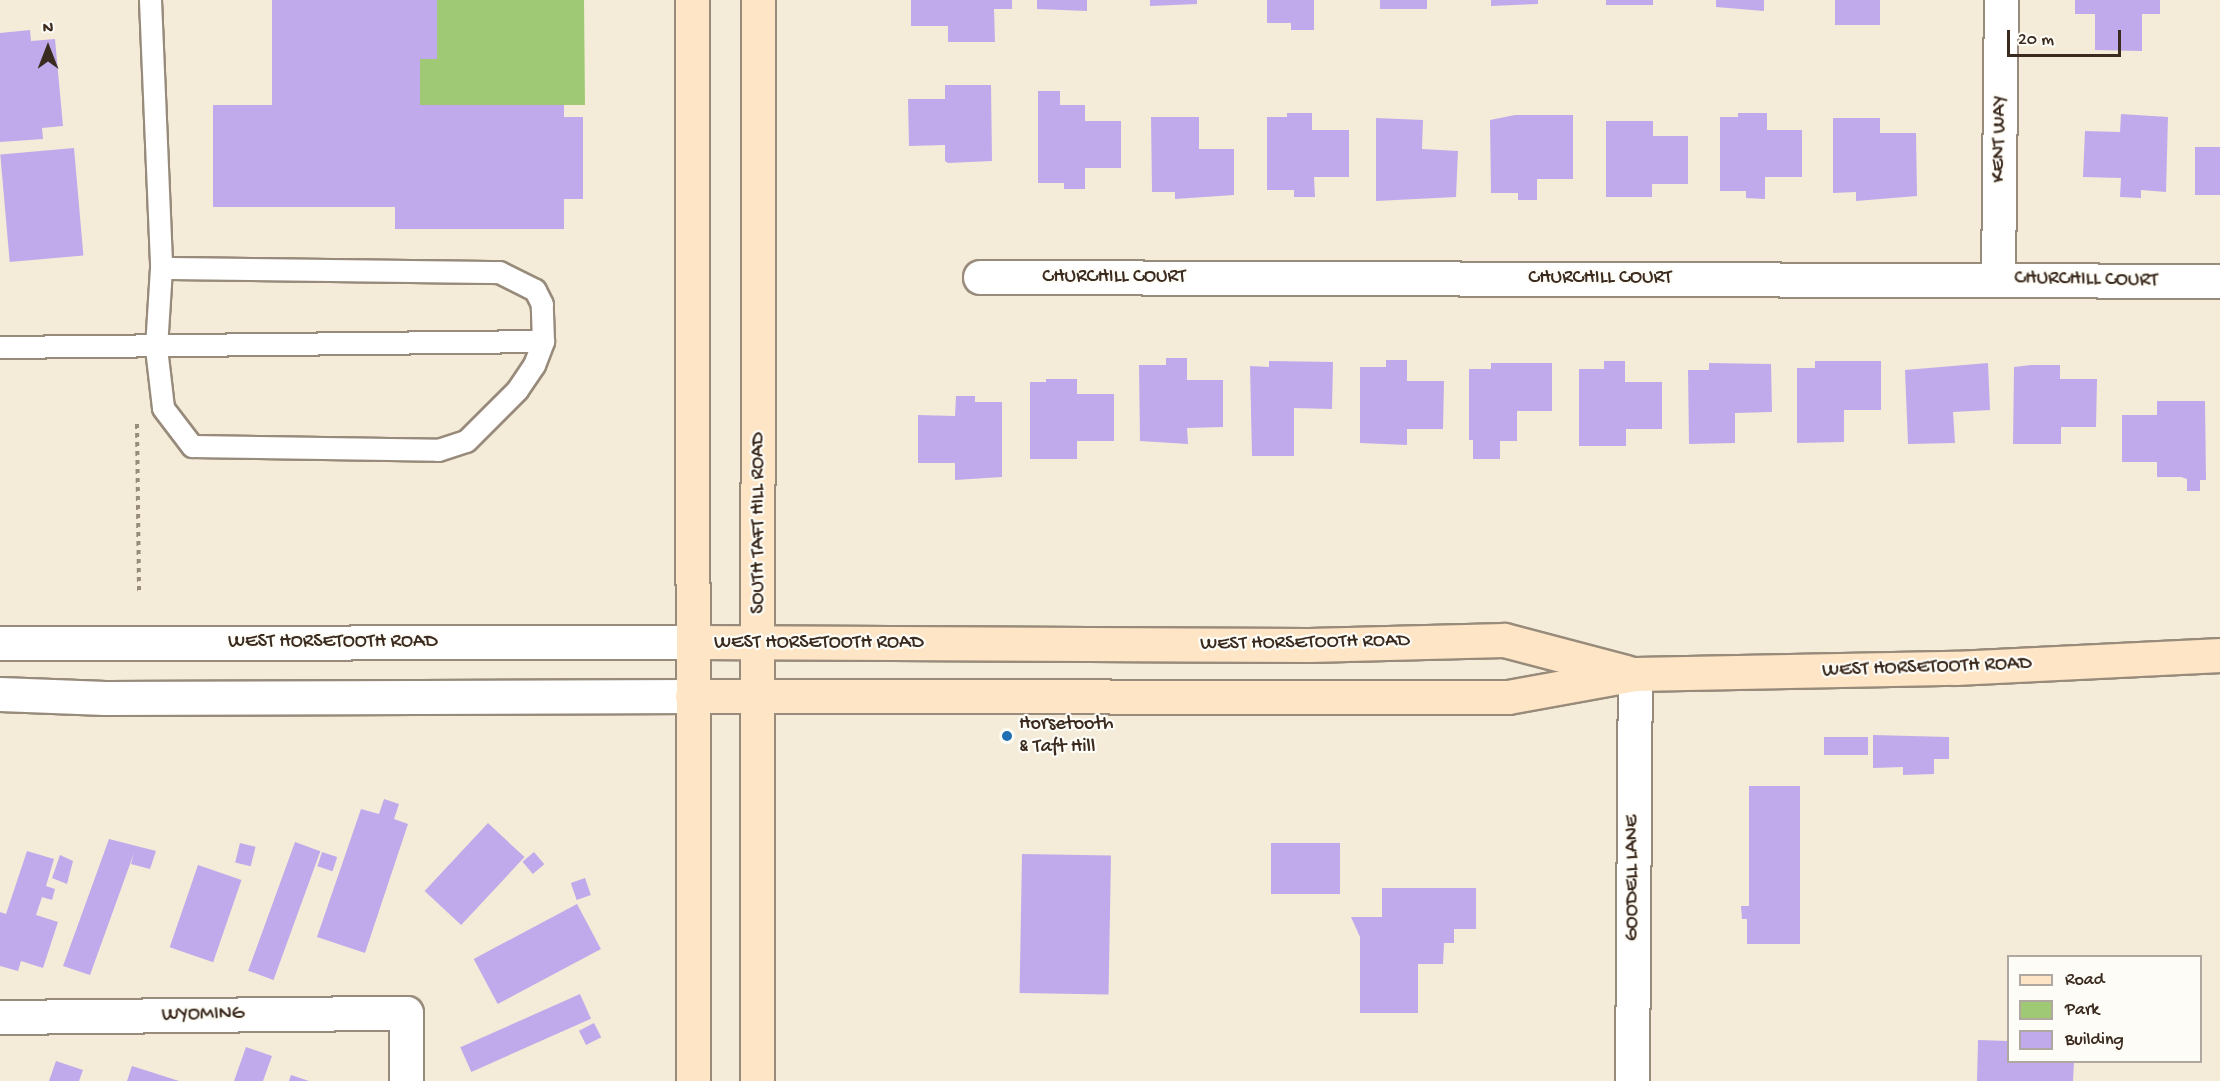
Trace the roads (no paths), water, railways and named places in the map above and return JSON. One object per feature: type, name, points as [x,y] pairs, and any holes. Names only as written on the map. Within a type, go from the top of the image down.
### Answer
[{"type":"main road","points":[[692,0],[693,1081]]},
{"type":"main road","name":"SOUTH TAFT HILL ROAD","points":[[757,1081],[758,0]]},
{"type":"main road","name":"WEST HORSETOOTH ROAD","points":[[693,642],[1309,645],[1504,640],[1635,674]]},
{"type":"main road","name":"WEST HORSETOOTH ROAD","points":[[692,696],[1508,697],[1635,674],[1923,669],[2220,655]]},
{"type":"street","name":"KENT WAY","points":[[1998,279],[2001,0]]},
{"type":"street","name":"CHURCHILL COURT","points":[[980,277],[2220,281]]},
{"type":"street","name":"WEST HORSETOOTH ROAD","points":[[0,643],[693,642]]},
{"type":"street","name":"GOODELL LANE","points":[[1632,1081],[1635,674]]},
{"type":"street","name":"WEST HORSETOOTH ROAD","points":[[0,694],[105,698],[692,696]]},
{"type":"street","name":"WYOMING","points":[[0,1017],[406,1013],[406,1081]]},
{"type":"lane","points":[[150,0],[161,268],[156,348],[163,408],[192,446],[438,450],[466,441],[517,390],[534,365],[543,341],[542,304],[535,290],[499,272],[161,268]]},
{"type":"lane","points":[[0,347],[156,348],[543,341]]},
{"type":"place","name":"Horsetooth & Taft Hill","points":[[1007,736]]}]
